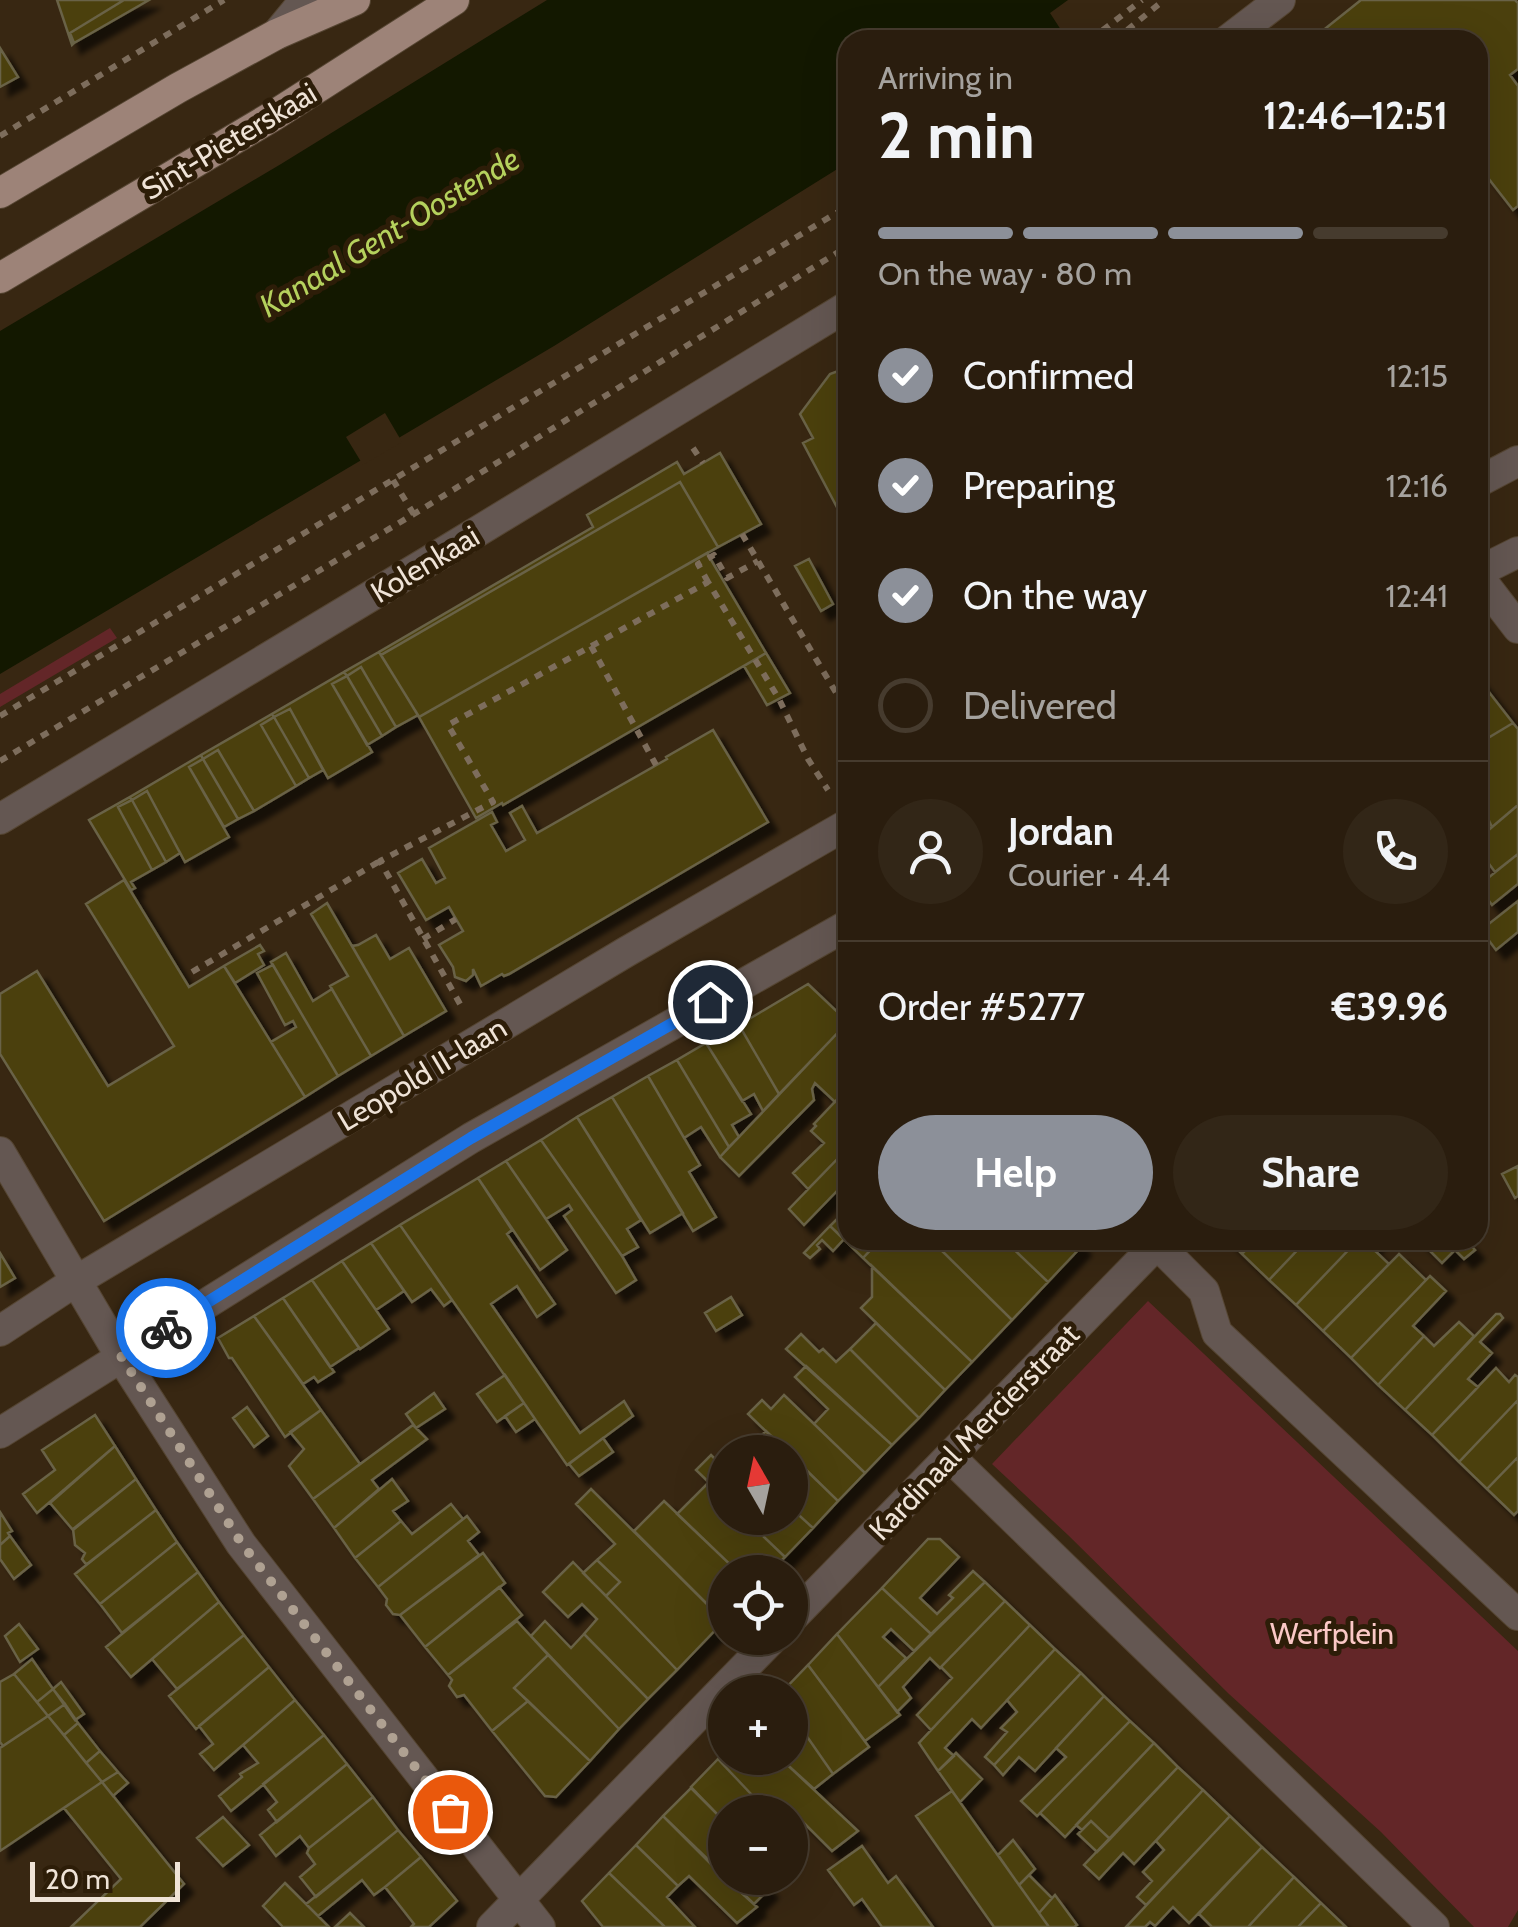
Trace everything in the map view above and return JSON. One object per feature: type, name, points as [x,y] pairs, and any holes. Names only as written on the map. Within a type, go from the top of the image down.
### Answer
[{"type":"main road","points":[[0,192],[278,34],[356,0]]},
{"type":"main road","name":"Sint-Pieterskaai","points":[[0,278],[273,116],[454,0]]},
{"type":"street","points":[[278,34],[305,0]]},
{"type":"street","points":[[1241,30],[1280,0]]},
{"type":"street","name":"Kolenkaai","points":[[0,819],[838,312]]},
{"type":"street","points":[[1488,477],[1518,461]]},
{"type":"street","points":[[1488,568],[1518,552]]},
{"type":"street","points":[[1488,588],[1518,628]]},
{"type":"street","name":"Leopold II-laan","points":[[0,1331],[480,1040],[838,830]]},
{"type":"street","points":[[0,1433],[471,1138],[838,930]]},
{"type":"street","points":[[0,1152],[121,1356],[242,1544],[540,1927]]},
{"type":"street","name":"Kardinaal Mercierstraat","points":[[808,1602],[1147,1250]]},
{"type":"street","points":[[1163,1250],[1204,1291],[1217,1333],[1518,1616]]},
{"type":"street","points":[[950,1458],[1434,1927]]},
{"type":"street","points":[[492,1927],[757,1655]]},
{"type":"path","points":[[0,136],[224,0]]},
{"type":"path","points":[[1103,30],[1142,0]]},
{"type":"path","points":[[1127,30],[1164,0]]},
{"type":"path","points":[[0,716],[838,212]]},
{"type":"path","points":[[0,761],[414,514],[838,252]]},
{"type":"path","points":[[742,534],[838,696]]},
{"type":"path","points":[[758,562],[727,578],[714,555],[698,564],[779,699],[808,759]]},
{"type":"path","points":[[192,972],[380,861],[493,802],[448,725],[708,582]]},
{"type":"path","points":[[591,646],[656,765]]},
{"type":"path","points":[[380,861],[480,1040]]},
{"type":"path","points":[[424,939],[456,918]]},
{"type":"green space","points":[[110,628],[117,638],[0,707],[0,694]]},
{"type":"green space","name":"Werfplein","points":[[1148,1301],[1518,1651],[1518,1910],[1508,1927],[1474,1927],[1381,1832],[1229,1694],[992,1464]]},
{"type":"water","name":"Kanaal Gent-Oostende","points":[[547,0],[1068,0],[1050,13],[1061,30],[838,30],[838,169],[554,346],[0,674],[0,331]]},
{"type":"pier","points":[[385,413],[402,442],[363,465],[346,437]]},
{"type":"building","points":[[57,0],[124,0],[70,33],[72,45]]},
{"type":"building","points":[[124,0],[149,0],[74,43],[70,33]]},
{"type":"building","points":[[1361,0],[1515,0],[1518,69],[1510,75],[1518,86],[1518,206],[1513,210],[1488,178],[1488,30],[1324,30]]},
{"type":"building","points":[[0,48],[18,77],[0,87]]},
{"type":"building","points":[[838,371],[838,509],[803,443],[813,438],[800,414],[830,374]]},
{"type":"building","points":[[720,453],[761,524],[718,547],[680,482],[381,655],[379,652],[593,527],[587,515],[677,462],[684,474]]},
{"type":"building","points":[[680,482],[718,547],[419,717],[381,655]]},
{"type":"building","points":[[707,553],[766,653],[476,818],[419,717]]},
{"type":"building","points":[[809,559],[833,604],[821,611],[795,566]]},
{"type":"building","points":[[379,652],[418,715],[396,727],[361,667],[347,676],[344,672]]},
{"type":"building","points":[[766,653],[790,693],[767,705],[744,666]]},
{"type":"building","points":[[361,667],[396,727],[382,736],[347,676]]},
{"type":"building","points":[[344,672],[347,676],[332,684],[372,752],[328,778],[290,709],[274,717],[272,714]]},
{"type":"building","points":[[347,676],[382,736],[367,745],[332,684]]},
{"type":"building","points":[[1488,691],[1513,723],[1488,738]]},
{"type":"building","points":[[290,709],[323,770],[309,778],[274,717]]},
{"type":"building","points":[[272,714],[274,717],[261,725],[296,786],[254,811],[218,750],[203,759],[201,755]]},
{"type":"building","points":[[274,717],[309,778],[296,786],[261,725]]},
{"type":"building","points":[[1513,723],[1518,729],[1518,805],[1492,827],[1488,819],[1488,738]]},
{"type":"building","points":[[713,730],[768,822],[509,974],[481,986],[473,969],[473,975],[466,981],[455,977],[439,945],[463,931],[449,907],[426,920],[398,873],[422,859],[436,883],[445,878],[429,848],[492,812],[497,822],[491,825],[506,851],[525,840],[510,813],[522,806],[537,833]]},
{"type":"building","points":[[218,750],[254,811],[238,819],[203,759]]},
{"type":"building","points":[[201,755],[203,759],[189,767],[229,837],[185,862],[147,791],[132,800],[130,797]]},
{"type":"building","points":[[203,759],[238,819],[224,827],[189,767]]},
{"type":"building","points":[[147,791],[180,853],[166,862],[132,800]]},
{"type":"building","points":[[130,797],[132,800],[118,807],[152,870],[131,882],[135,888],[131,890],[89,820]]},
{"type":"building","points":[[132,800],[166,862],[152,870],[118,807]]},
{"type":"building","points":[[1518,805],[1518,854],[1495,872],[1488,862],[1488,830]]},
{"type":"building","points":[[1518,854],[1518,884],[1492,905],[1488,900],[1488,878]]},
{"type":"building","points":[[124,880],[189,987],[224,966],[305,1097],[104,1221],[0,1054],[0,994],[37,971],[108,1086],[174,1046],[86,904]]},
{"type":"building","points":[[1518,901],[1518,932],[1496,950],[1488,939],[1488,925]]},
{"type":"building","points":[[327,903],[404,1036],[371,1056],[330,986],[348,976],[311,914]]},
{"type":"building","points":[[376,935],[390,959],[409,948],[446,1011],[404,1036],[352,946]]},
{"type":"building","points":[[260,945],[264,951],[258,954],[264,965],[235,983],[224,966]]},
{"type":"building","points":[[286,953],[313,1001],[332,989],[371,1056],[338,1076],[271,962]]},
{"type":"building","points":[[273,965],[338,1076],[305,1097],[271,1042],[296,1027],[293,1021],[285,1025],[257,973]]},
{"type":"building","points":[[808,984],[838,1012],[838,1032],[779,1094],[739,1025]]},
{"type":"building","points":[[739,1025],[779,1094],[763,1111],[754,1094],[742,1101],[706,1043]]},
{"type":"building","points":[[838,1033],[835,1102],[815,1083],[814,1100],[739,1176],[720,1157]]},
{"type":"building","points":[[706,1043],[751,1114],[732,1125],[739,1137],[729,1147],[677,1060]]},
{"type":"building","points":[[677,1060],[729,1147],[720,1157],[701,1127],[684,1138],[648,1076]]},
{"type":"building","points":[[648,1076],[700,1165],[689,1172],[716,1217],[693,1231],[612,1097]]},
{"type":"building","points":[[612,1097],[683,1213],[650,1233],[577,1117]]},
{"type":"building","points":[[838,1099],[838,1158],[808,1189],[793,1173],[824,1143],[811,1131]]},
{"type":"building","points":[[577,1117],[641,1220],[627,1229],[638,1247],[622,1256],[541,1140]]},
{"type":"building","points":[[541,1140],[636,1280],[616,1293],[564,1216],[572,1210],[569,1205],[546,1219],[506,1161]]},
{"type":"building","points":[[838,1158],[838,1190],[804,1225],[789,1209]]},
{"type":"building","points":[[506,1161],[567,1250],[540,1270],[478,1178]]},
{"type":"building","points":[[1518,1166],[1518,1196],[1515,1198],[1502,1174]]},
{"type":"building","points":[[478,1178],[512,1230],[507,1234],[555,1304],[537,1317],[517,1286],[491,1304],[580,1433],[624,1401],[633,1416],[567,1465],[400,1225]]},
{"type":"building","points":[[838,1218],[838,1234],[830,1226]]},
{"type":"building","points":[[400,1225],[452,1300],[444,1306],[431,1289],[412,1302],[371,1243]]},
{"type":"building","points":[[830,1226],[838,1233],[838,1246],[833,1251],[822,1240],[817,1245],[820,1249],[810,1258],[804,1253]]},
{"type":"building","points":[[371,1243],[404,1291],[376,1310],[342,1261]]},
{"type":"building","points":[[855,1250],[871,1250],[863,1258]]},
{"type":"building","points":[[871,1250],[941,1250],[1012,1320],[972,1362],[863,1258]]},
{"type":"building","points":[[941,1250],[1014,1250],[1048,1282],[1012,1320]]},
{"type":"building","points":[[1014,1250],[1078,1250],[1048,1282]]},
{"type":"building","points":[[1246,1250],[1298,1250],[1269,1280],[1242,1254]]},
{"type":"building","points":[[1298,1250],[1348,1250],[1296,1305],[1269,1280]]},
{"type":"building","points":[[1348,1250],[1374,1250],[1389,1264],[1323,1331],[1296,1305]]},
{"type":"building","points":[[1429,1250],[1455,1250],[1442,1263]]},
{"type":"building","points":[[1455,1250],[1475,1250],[1464,1259]]},
{"type":"building","points":[[0,1253],[15,1278],[0,1287]]},
{"type":"building","points":[[1399,1254],[1426,1280],[1351,1358],[1323,1331]]},
{"type":"building","points":[[342,1261],[389,1329],[360,1349],[312,1280]]},
{"type":"building","points":[[872,1266],[972,1362],[945,1390],[861,1308],[872,1297]]},
{"type":"building","points":[[1430,1276],[1446,1291],[1413,1326],[1424,1336],[1378,1385],[1351,1358]]},
{"type":"building","points":[[312,1280],[359,1348],[330,1367],[283,1298]]},
{"type":"building","points":[[731,1297],[742,1315],[716,1331],[705,1313]]},
{"type":"building","points":[[283,1298],[334,1372],[318,1382],[314,1377],[303,1384],[254,1316]]},
{"type":"building","points":[[1496,1314],[1503,1318],[1480,1342],[1492,1353],[1468,1379],[1478,1387],[1432,1435],[1405,1410]]},
{"type":"building","points":[[254,1316],[321,1410],[285,1437],[218,1338]]},
{"type":"building","points":[[1459,1322],[1474,1336],[1405,1410],[1378,1385],[1424,1336],[1434,1346]]},
{"type":"building","points":[[876,1323],[945,1390],[919,1418],[850,1349]]},
{"type":"building","points":[[801,1334],[836,1362],[850,1349],[919,1418],[892,1445],[786,1349]]},
{"type":"building","points":[[806,1366],[892,1445],[865,1473],[814,1424],[828,1409],[795,1377]]},
{"type":"building","points":[[1496,1368],[1509,1382],[1515,1375],[1518,1377],[1518,1400],[1459,1462],[1432,1435]]},
{"type":"building","points":[[505,1375],[524,1403],[497,1422],[477,1394]]},
{"type":"building","points":[[434,1393],[445,1409],[416,1428],[406,1414]]},
{"type":"building","points":[[784,1395],[865,1473],[838,1501],[808,1472],[808,1435],[770,1435],[748,1414],[762,1400],[771,1409]]},
{"type":"building","points":[[1518,1400],[1518,1457],[1487,1489],[1459,1462]]},
{"type":"building","points":[[524,1403],[535,1419],[516,1432],[505,1416]]},
{"type":"building","points":[[247,1407],[268,1436],[254,1447],[233,1418]]},
{"type":"building","points":[[321,1410],[360,1464],[313,1499],[289,1466],[304,1449],[290,1432]]},
{"type":"building","points":[[95,1415],[115,1446],[37,1513],[23,1494],[55,1470],[42,1450]]},
{"type":"building","points":[[413,1425],[427,1439],[372,1480],[379,1489],[334,1528],[313,1499]]},
{"type":"building","points":[[603,1438],[613,1452],[579,1476],[569,1464]]},
{"type":"building","points":[[115,1446],[136,1479],[73,1530],[50,1503]]},
{"type":"building","points":[[1518,1457],[1518,1511],[1514,1515],[1487,1489]]},
{"type":"building","points":[[708,1458],[708,1482],[696,1470]]},
{"type":"building","points":[[808,1472],[838,1501],[813,1528],[808,1523]]},
{"type":"building","points":[[136,1479],[156,1510],[85,1563],[85,1553],[75,1545],[73,1529]]},
{"type":"building","points":[[392,1479],[408,1501],[393,1511],[401,1521],[355,1558],[334,1528]]},
{"type":"building","points":[[708,1483],[708,1535],[762,1535],[783,1555],[720,1555],[677,1514]]},
{"type":"building","points":[[591,1489],[708,1605],[708,1638],[677,1670],[606,1596],[620,1582],[597,1560],[615,1544],[576,1504]]},
{"type":"building","points":[[664,1501],[720,1555],[708,1555],[708,1605],[634,1531]]},
{"type":"building","points":[[451,1504],[463,1519],[378,1587],[355,1558],[401,1521],[412,1534]]},
{"type":"building","points":[[156,1510],[177,1542],[100,1604],[75,1574]]},
{"type":"building","points":[[0,1512],[12,1531],[0,1545]]},
{"type":"building","points":[[467,1516],[479,1532],[468,1541],[479,1555],[400,1615],[393,1614],[378,1587]]},
{"type":"building","points":[[762,1535],[806,1535],[787,1555]]},
{"type":"building","points":[[10,1536],[31,1565],[14,1579],[0,1559],[0,1545]]},
{"type":"building","points":[[928,1539],[940,1539],[959,1557],[920,1598],[937,1614],[973,1571],[985,1582],[931,1634],[882,1588]]},
{"type":"building","points":[[177,1542],[198,1572],[122,1633],[100,1604]]},
{"type":"building","points":[[483,1553],[505,1583],[425,1647],[400,1615]]},
{"type":"building","points":[[597,1560],[620,1582],[606,1596],[583,1573]]},
{"type":"building","points":[[573,1562],[677,1670],[648,1699],[584,1634],[597,1619],[582,1604],[568,1617],[543,1592]]},
{"type":"building","points":[[198,1572],[219,1602],[131,1677],[106,1647]]},
{"type":"building","points":[[985,1582],[1005,1601],[940,1668],[930,1658],[903,1687],[911,1698],[897,1712],[878,1687]]},
{"type":"building","points":[[499,1587],[522,1615],[448,1675],[425,1647]]},
{"type":"building","points":[[882,1588],[931,1634],[914,1651],[891,1629],[883,1637],[906,1658],[878,1687],[837,1634]]},
{"type":"building","points":[[1005,1601],[1030,1625],[931,1730],[917,1715],[952,1678],[941,1667]]},
{"type":"building","points":[[219,1602],[244,1635],[177,1689],[152,1659]]},
{"type":"building","points":[[517,1621],[548,1655],[514,1688],[528,1701],[492,1731],[464,1695],[457,1697],[449,1686],[452,1680],[448,1675]]},
{"type":"building","points":[[545,1621],[571,1648],[584,1634],[648,1699],[619,1729],[531,1636]]},
{"type":"building","points":[[19,1624],[38,1649],[20,1662],[5,1636]]},
{"type":"building","points":[[1030,1625],[1055,1649],[981,1728],[972,1719],[945,1748],[954,1756],[938,1771],[919,1743]]},
{"type":"building","points":[[837,1634],[900,1715],[865,1741],[808,1665]]},
{"type":"building","points":[[244,1635],[269,1667],[196,1729],[169,1696]]},
{"type":"building","points":[[1055,1649],[1081,1673],[994,1765],[985,1757],[1007,1732],[1001,1728],[1017,1712],[1007,1700]]},
{"type":"building","points":[[548,1655],[619,1729],[590,1761],[514,1688]]},
{"type":"building","points":[[32,1659],[53,1689],[37,1702],[14,1674]]},
{"type":"building","points":[[808,1665],[869,1747],[833,1774],[808,1738],[808,1675],[798,1675]]},
{"type":"building","points":[[269,1667],[295,1700],[214,1770],[200,1754],[213,1744],[199,1726]]},
{"type":"building","points":[[1081,1673],[1104,1696],[1035,1771],[1019,1757],[1003,1775],[994,1765]]},
{"type":"building","points":[[14,1674],[48,1716],[3,1746],[0,1682]]},
{"type":"building","points":[[61,1682],[84,1714],[75,1720],[53,1689]]},
{"type":"building","points":[[53,1689],[65,1704],[48,1716],[37,1702]]},
{"type":"building","points":[[1104,1696],[1130,1721],[1037,1816],[1021,1801],[1066,1757],[1056,1748]]},
{"type":"building","points":[[295,1700],[324,1735],[231,1811],[219,1796],[242,1777],[240,1774],[258,1763],[243,1745]]},
{"type":"building","points":[[528,1701],[590,1761],[556,1797],[545,1796],[492,1731]]},
{"type":"building","points":[[65,1704],[78,1723],[64,1735],[48,1716]]},
{"type":"building","points":[[48,1716],[102,1782],[0,1851],[0,1748]]},
{"type":"building","points":[[1130,1721],[1154,1743],[1065,1837],[1040,1813]]},
{"type":"building","points":[[78,1723],[100,1751],[86,1763],[64,1735]]},
{"type":"building","points":[[324,1735],[347,1764],[277,1822],[268,1810],[277,1802],[263,1784]]},
{"type":"building","points":[[808,1738],[833,1774],[814,1789],[799,1775],[808,1775]]},
{"type":"building","points":[[1154,1743],[1178,1767],[1110,1839],[1091,1821],[1082,1830],[1076,1825]]},
{"type":"building","points":[[100,1751],[118,1772],[102,1782],[86,1763]]},
{"type":"building","points":[[956,1753],[982,1779],[960,1802],[938,1771]]},
{"type":"building","points":[[347,1764],[373,1797],[309,1848],[300,1836],[276,1856],[260,1835]]},
{"type":"building","points":[[1178,1767],[1203,1790],[1134,1864],[1123,1853],[1099,1879],[1084,1865]]},
{"type":"building","points":[[708,1769],[708,1775],[733,1775],[752,1795],[708,1795],[708,1804],[691,1787]]},
{"type":"building","points":[[118,1772],[128,1783],[113,1796],[102,1782]]},
{"type":"building","points":[[733,1775],[798,1775],[858,1831],[832,1851],[808,1827],[808,1795],[752,1795]]},
{"type":"building","points":[[102,1782],[184,1884],[140,1927],[71,1927],[121,1879],[64,1808]]},
{"type":"building","points":[[691,1788],[708,1805],[708,1860],[663,1816]]},
{"type":"building","points":[[1203,1790],[1230,1816],[1146,1905],[1137,1897],[1152,1881],[1143,1872],[1164,1850],[1156,1841]]},
{"type":"building","points":[[952,1791],[1049,1927],[994,1927],[916,1816]]},
{"type":"building","points":[[373,1797],[398,1830],[316,1897],[300,1877],[315,1864],[307,1853],[309,1848]]},
{"type":"building","points":[[663,1816],[708,1861],[708,1895],[689,1876],[678,1886],[636,1845]]},
{"type":"building","points":[[1230,1816],[1262,1847],[1189,1923],[1173,1907],[1155,1926],[1150,1922],[1145,1927],[1126,1927]]},
{"type":"building","points":[[223,1817],[249,1845],[223,1866],[197,1838]]},
{"type":"building","points":[[1091,1821],[1110,1839],[1097,1852],[1078,1834]]},
{"type":"building","points":[[398,1830],[421,1857],[385,1887],[374,1895],[362,1880],[318,1916],[306,1904]]},
{"type":"building","points":[[1013,1840],[1035,1869],[1019,1885],[998,1855]]},
{"type":"building","points":[[636,1845],[678,1886],[667,1897],[695,1927],[665,1927],[609,1873]]},
{"type":"building","points":[[862,1846],[888,1883],[896,1876],[933,1927],[882,1927],[862,1899],[854,1905],[828,1870]]},
{"type":"building","points":[[1262,1847],[1294,1877],[1248,1927],[1212,1927],[1199,1914]]},
{"type":"building","points":[[421,1857],[457,1901],[429,1927],[411,1927],[414,1924],[385,1887]]},
{"type":"building","points":[[609,1873],[665,1927],[603,1927],[582,1901]]},
{"type":"building","points":[[1029,1875],[1052,1898],[1039,1913],[1019,1885]]},
{"type":"building","points":[[1294,1877],[1321,1903],[1298,1927],[1248,1927]]},
{"type":"building","points":[[285,1883],[329,1927],[283,1927],[263,1906]]},
{"type":"building","points":[[708,1895],[744,1895],[757,1907],[737,1923]]},
{"type":"building","points":[[745,1895],[763,1895],[754,1904]]},
{"type":"building","points":[[1055,1895],[1077,1925],[1074,1927],[1049,1927],[1039,1913]]},
{"type":"building","points":[[1321,1903],[1346,1927],[1298,1927]]},
{"type":"building","points":[[350,1913],[364,1927],[335,1927]]},
{"type":"way so far","points":[[166,1328],[121,1356],[242,1544],[450,1812]]},
{"type":"route","points":[[166,1328],[471,1138],[710,1002]]}]
